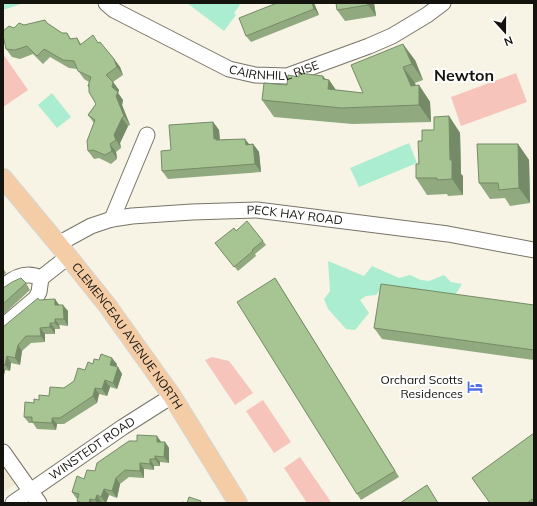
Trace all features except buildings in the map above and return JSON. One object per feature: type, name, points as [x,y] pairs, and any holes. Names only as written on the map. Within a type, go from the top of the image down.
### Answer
[{"type":"main road","name":"CLEMENCEAU AVENUE NORTH","points":[[3,178],[106,304],[172,396],[238,503]]},
{"type":"street","name":"CAIRNHILL RISE","points":[[106,3],[114,10],[229,69],[255,75],[287,76],[392,36],[427,15],[443,3]]},
{"type":"street","points":[[112,219],[148,135]]},
{"type":"street","name":"PECK HAY ROAD","points":[[41,278],[63,250],[91,226],[112,219],[132,216],[192,212],[257,210],[448,234],[534,250]]},
{"type":"street","points":[[3,287],[11,280],[21,276],[35,275],[41,278],[39,292],[36,298],[3,326]]},
{"type":"street","name":"WINSTEDT ROAD","points":[[13,503],[35,497],[123,427],[172,396]]},
{"type":"street","points":[[3,452],[35,497]]},
{"type":"shaded area","points":[[3,3],[21,3],[21,4],[3,10]]},
{"type":"shaded area","points":[[187,3],[238,3],[240,5],[234,13],[236,15],[224,31]]},
{"type":"shaded area","points":[[3,54],[28,90],[3,107]]},
{"type":"shaded area","points":[[516,73],[527,102],[461,126],[451,97]]},
{"type":"shaded area","points":[[52,93],[71,117],[57,128],[38,105]]},
{"type":"shaded area","points":[[409,143],[417,163],[359,187],[350,168]]},
{"type":"shaded area","points":[[328,261],[364,276],[372,266],[399,278],[410,275],[421,280],[429,281],[444,275],[451,282],[462,284],[452,300],[437,292],[421,290],[380,290],[376,295],[366,296],[360,300],[369,313],[355,330],[346,329],[328,309],[324,299],[330,291]]},
{"type":"shaded area","points":[[212,357],[229,361],[253,393],[235,405],[205,360]]},
{"type":"shaded area","points":[[263,400],[291,442],[274,453],[246,411]]},
{"type":"shaded area","points":[[300,457],[331,502],[330,503],[307,503],[284,468]]},
{"type":"shaded area","points":[[3,462],[19,481],[3,493]]},
{"type":"place","name":"Orchard Scotts Residences","points":[[475,387]]},
{"type":"district","name":"Newton","points":[[464,75]]}]
